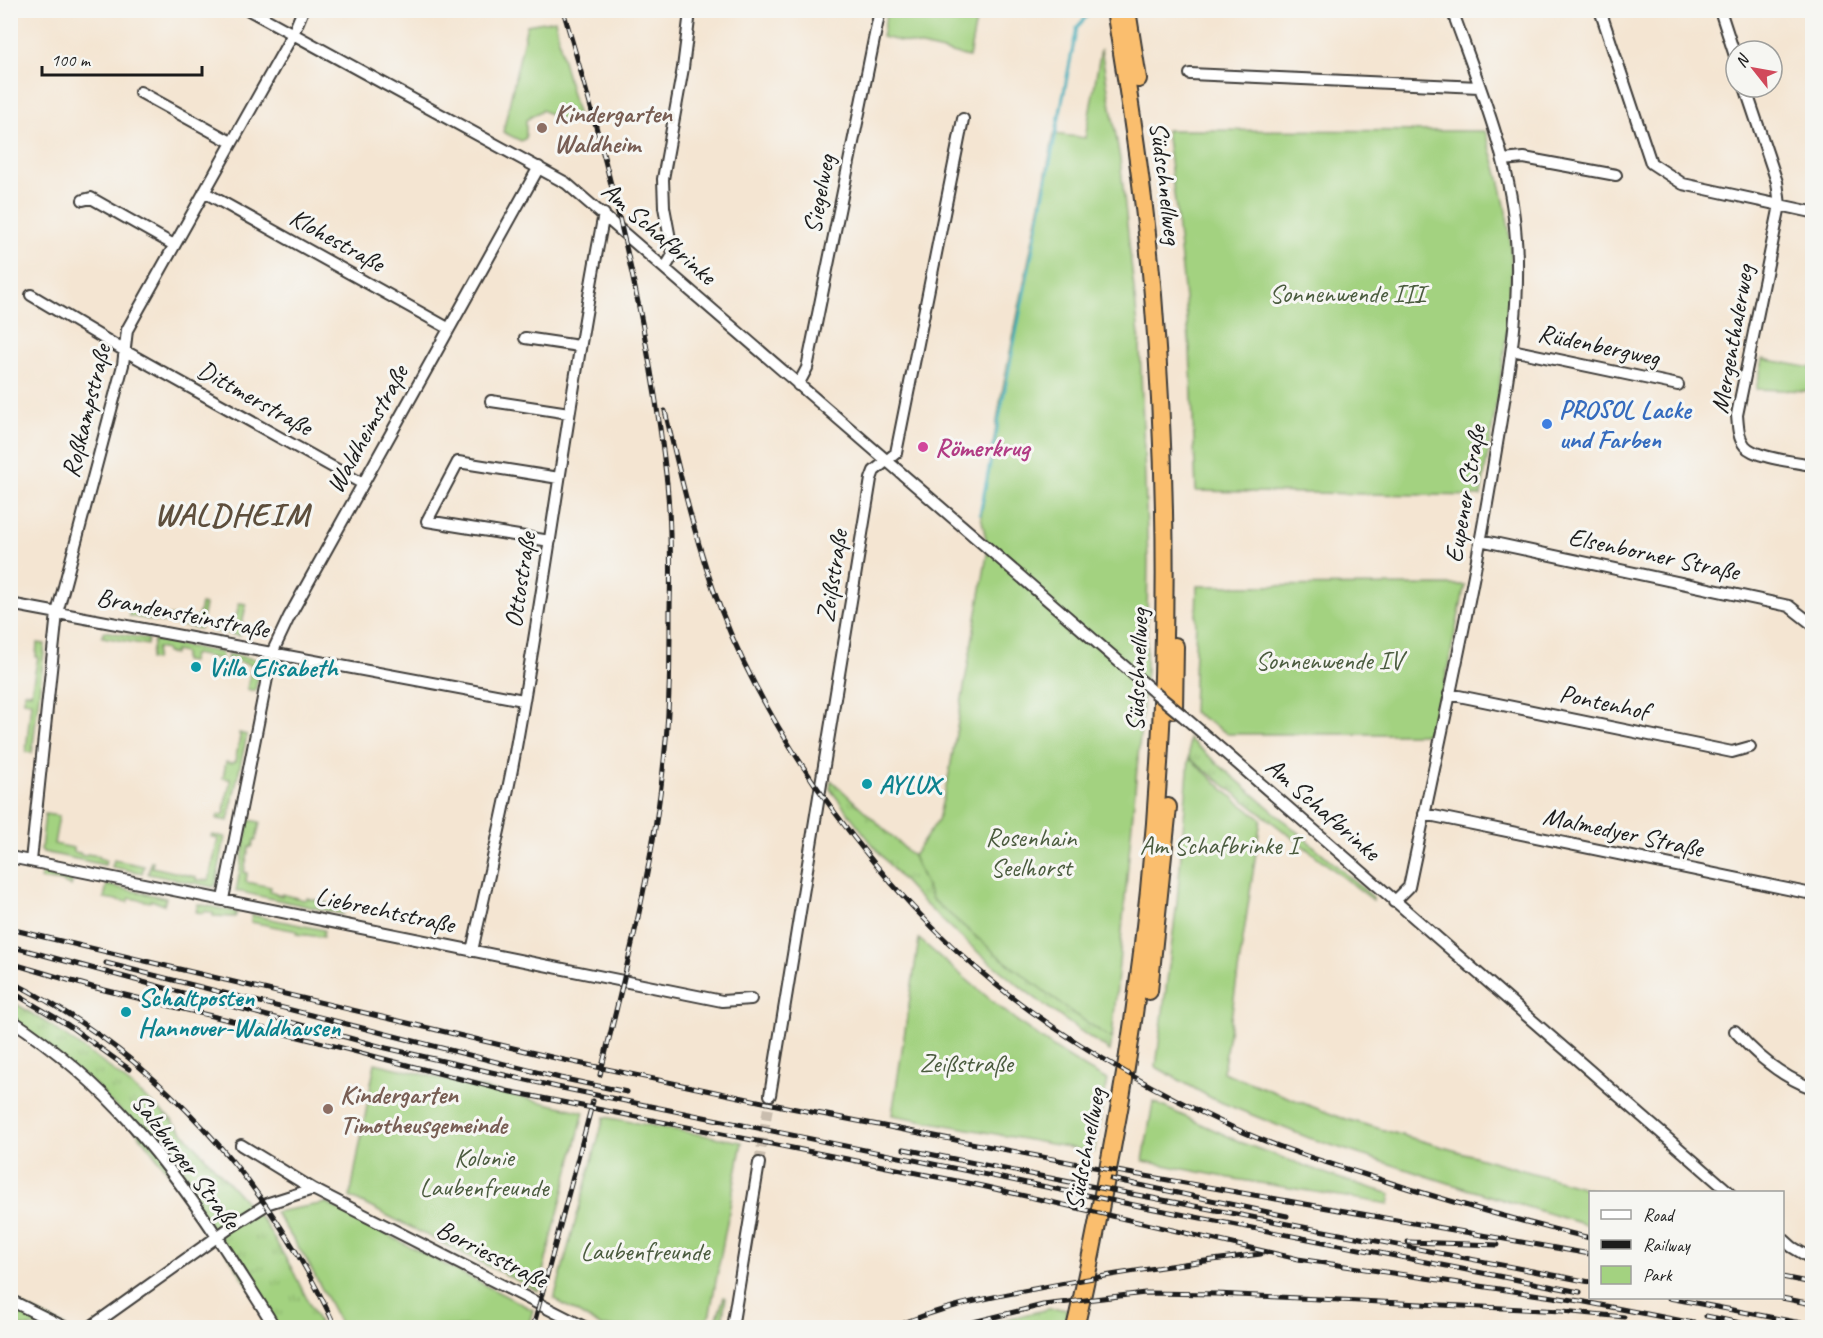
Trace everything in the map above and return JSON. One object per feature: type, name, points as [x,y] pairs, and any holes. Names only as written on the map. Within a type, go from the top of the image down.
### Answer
[{"type":"highway","name":"Südschnellweg","points":[[1075,1328],[1110,1160],[1136,1002],[1154,834],[1164,678],[1165,535],[1153,292],[1137,154],[1115,10]]},
{"type":"highway","name":"Südschnellweg","points":[[1086,1328],[1121,1162],[1148,1004],[1166,836],[1175,678],[1176,547],[1172,397],[1149,154],[1127,10]]},
{"type":"street","name":"Am Schafbrinke","points":[[249,10],[566,183],[1728,1191]]},
{"type":"street","name":"Roßkampstraße","points":[[31,861],[57,613],[126,351],[128,330],[293,34],[303,10]]},
{"type":"street","name":"Siegelweg","points":[[798,385],[807,368],[880,10]]},
{"type":"street","name":"Eupener Straße","points":[[1394,902],[1409,887],[1480,540],[1512,350],[1518,268],[1515,225],[1503,160],[1452,10]]},
{"type":"street","points":[[1600,10],[1651,162],[1683,184],[1812,212]]},
{"type":"street","points":[[1720,10],[1729,39]]},
{"type":"street","points":[[665,268],[673,255],[664,207],[663,178],[683,68],[689,20]]},
{"type":"street","points":[[1190,74],[1479,87]]},
{"type":"street","points":[[140,92],[231,142]]},
{"type":"street","points":[[1749,99],[1777,182],[1780,205]]},
{"type":"street","points":[[886,461],[896,453],[963,119]]},
{"type":"street","points":[[1503,160],[1524,158],[1616,175]]},
{"type":"street","name":"Waldheimstraße","points":[[223,899],[272,653],[289,617],[539,167]]},
{"type":"street","name":"Klohestraße","points":[[204,192],[448,328]]},
{"type":"street","points":[[83,200],[91,198],[174,245]]},
{"type":"street","name":"Mergenthalerweg","points":[[1780,205],[1737,415],[1738,432],[1744,446],[1754,453],[1812,465]]},
{"type":"street","name":"Ottostraße","points":[[472,951],[511,770],[550,541],[579,346],[604,214]]},
{"type":"street","name":"Dittmerstraße","points":[[31,295],[363,484]]},
{"type":"street","points":[[525,338],[579,346]]},
{"type":"street","name":"Rüdenbergweg","points":[[1512,350],[1678,385]]},
{"type":"street","points":[[491,401],[569,413]]},
{"type":"street","name":"Zeißstraße","points":[[770,1095],[871,479],[874,471],[886,461]]},
{"type":"street","points":[[550,541],[427,521],[458,462],[559,478]]},
{"type":"street","name":"Elsenborner Straße","points":[[1480,540],[1789,606],[1812,624]]},
{"type":"street","name":"Brandensteinstraße","points":[[10,604],[523,700]]},
{"type":"street","name":"Pontenhof","points":[[1449,694],[1732,752],[1750,747]]},
{"type":"street","name":"Malmedyer Straße","points":[[1424,814],[1812,894]]},
{"type":"street","name":"Liebrechtstraße","points":[[10,857],[722,1001],[750,999]]},
{"type":"street","name":"Salzburger Straße","points":[[10,1019],[64,1058],[120,1110],[146,1139],[217,1236],[275,1328]]},
{"type":"street","points":[[1735,1031],[1749,1047],[1778,1071],[1812,1088]]},
{"type":"street","name":"Borriesstraße","points":[[241,1145],[313,1188],[586,1328]]},
{"type":"street","points":[[732,1328],[759,1163]]},
{"type":"street","points":[[89,1328],[217,1236],[269,1203],[313,1188]]},
{"type":"street","points":[[1784,1240],[1812,1259]]},
{"type":"street","points":[[10,1300],[66,1328]]},
{"type":"green space","points":[[887,11],[978,11],[969,57],[882,37]]},
{"type":"green space","points":[[555,20],[578,117],[559,119],[542,110],[526,120],[526,138],[521,141],[503,132],[527,25]]},
{"type":"green space","name":"Rosenhain Seelhorst","points":[[1101,49],[1120,159],[1140,345],[1148,561],[1146,671],[1112,1039],[1070,1011],[1001,958],[932,899],[913,856],[938,820],[949,774],[988,549],[981,516],[1001,397],[1054,134],[1085,138]]},
{"type":"green space","name":"Sonnenwende III","points":[[1166,130],[1485,131],[1496,166],[1508,220],[1511,274],[1504,357],[1481,496],[1196,491],[1190,349]]},
{"type":"green space","points":[[1763,359],[1812,368],[1812,391],[1756,389]]},
{"type":"green space","name":"Sonnenwende IV","points":[[1465,585],[1434,734],[1228,734],[1193,712],[1197,586]]},
{"type":"green space","points":[[239,603],[246,604],[240,636],[209,630],[211,624],[234,628]]},
{"type":"green space","points":[[201,604],[205,605],[200,629],[129,616],[130,609],[191,620],[192,617],[198,618]]},
{"type":"green space","points":[[104,631],[148,639],[147,645],[102,637]]},
{"type":"green space","points":[[154,640],[222,653],[220,667],[218,667],[219,659],[195,654],[191,662],[184,661],[184,653],[175,651],[174,654],[166,653],[166,650],[157,648],[155,660],[150,659]]},
{"type":"green space","points":[[37,643],[45,644],[32,753],[26,752],[31,702],[24,701],[24,692],[31,693],[38,657],[36,657]]},
{"type":"green space","points":[[228,654],[259,660],[261,663],[255,691],[247,689],[252,665],[227,659]]},
{"type":"green space","points":[[239,733],[247,735],[228,821],[217,819],[218,815],[225,814],[230,779],[223,778],[226,762],[235,761]]},
{"type":"green space","points":[[1189,739],[1373,897],[1373,900],[1189,758]]},
{"type":"green space","name":"Am Schafbrinke I","points":[[1189,758],[1238,802],[1261,819],[1223,1072],[1339,1117],[1596,1191],[1589,1191],[1589,1226],[1309,1138],[1215,1100],[1156,1067],[1177,902]]},
{"type":"green space","points":[[831,780],[913,856],[932,899],[1070,1011],[1112,1039],[1110,1051],[1015,983],[927,906],[852,819],[830,789]]},
{"type":"green space","points":[[45,814],[59,816],[54,844],[74,848],[74,852],[81,855],[99,856],[106,860],[105,865],[43,852],[41,849]]},
{"type":"green space","points":[[249,820],[260,822],[256,840],[252,847],[249,847],[244,872],[247,873],[246,882],[271,887],[270,891],[282,896],[282,894],[304,900],[307,898],[337,905],[337,908],[344,909],[343,914],[236,891]]},
{"type":"green space","points":[[212,835],[225,837],[216,884],[213,887],[148,874],[151,861],[153,861],[152,867],[196,877],[196,880],[209,880],[218,839],[211,837]]},
{"type":"green space","points":[[114,860],[144,866],[142,873],[112,867]]},
{"type":"green space","points":[[42,873],[73,879],[71,886],[64,882],[40,879]]},
{"type":"green space","points":[[107,885],[166,898],[164,905],[151,900],[150,902],[130,898],[128,902],[104,898]]},
{"type":"green space","points":[[198,904],[237,912],[235,917],[213,916],[213,913],[205,911],[204,913],[196,912]]},
{"type":"green space","points":[[252,915],[324,930],[323,937],[296,934],[297,931],[251,922]]},
{"type":"green space","name":"Zeißstraße","points":[[919,939],[1033,1033],[1107,1080],[1094,1152],[892,1115]]},
{"type":"green space","points":[[10,1000],[50,1025],[110,1068],[172,1120],[264,1222],[291,1267],[321,1327],[275,1327],[208,1224],[120,1110],[11,1019]]},
{"type":"green space","name":"Kolonie Laubenfreunde","points":[[375,1063],[584,1112],[538,1291],[350,1197]]},
{"type":"green space","points":[[1153,1102],[1245,1144],[1338,1178],[1391,1194],[1389,1204],[1235,1179],[1143,1161]]},
{"type":"green space","name":"Laubenfreunde","points":[[604,1117],[742,1142],[710,1313],[704,1327],[602,1327],[554,1299]]},
{"type":"green space","points":[[326,1203],[533,1310],[528,1327],[342,1327],[306,1259],[275,1212]]},
{"type":"green space","points":[[724,1297],[726,1298],[721,1327],[714,1327]]},
{"type":"green space","points":[[10,1300],[66,1327],[11,1327]]},
{"type":"green space","points":[[1048,1309],[1071,1309],[1063,1327],[973,1327]]},
{"type":"waterway","points":[[980,514],[1077,27],[1093,10]]},
{"type":"tunnel","points":[[759,1163],[770,1095]]},
{"type":"railway","points":[[563,10],[596,127],[638,304],[659,423],[667,483],[670,530],[669,697],[660,791],[639,913],[600,1075]]},
{"type":"railway","points":[[665,411],[712,586],[743,661],[770,712],[835,813],[911,905],[952,946],[994,983],[1079,1044],[1171,1097],[1234,1128],[1299,1153],[1394,1184],[1589,1238]]},
{"type":"railway","points":[[10,929],[564,1060],[791,1108],[1094,1167],[1589,1254]]},
{"type":"railway","points":[[10,946],[386,1048],[557,1087],[1139,1206],[1580,1292]]},
{"type":"railway","points":[[10,963],[92,987],[315,1041],[507,1091],[982,1186],[1298,1259],[1580,1301],[1719,1328]]},
{"type":"railway","points":[[106,963],[560,1078],[627,1092]]},
{"type":"railway","points":[[10,981],[63,1011],[113,1045],[159,1084],[202,1127],[242,1173],[277,1222],[309,1274],[336,1328]]},
{"type":"railway","points":[[10,991],[68,1025],[129,1069]]},
{"type":"railway","points":[[533,1328],[593,1101]]},
{"type":"railway","points":[[904,1149],[1589,1282]]},
{"type":"railway","points":[[1111,1179],[1287,1216]]},
{"type":"railway","points":[[1408,1242],[1498,1245]]},
{"type":"railway","points":[[892,1328],[944,1309],[997,1296],[1119,1274],[1261,1254]]},
{"type":"railway","points":[[1784,1277],[1812,1283]]},
{"type":"railway","points":[[949,1328],[1043,1305],[1145,1293],[1216,1294],[1562,1311],[1624,1317]]},
{"type":"railway","points":[[1784,1298],[1812,1304]]},
{"type":"railway","points":[[1674,1299],[1812,1325]]},
{"type":"railway","points":[[1706,1316],[1765,1328]]},
{"type":"place","name":"Kindergarten Waldheim","points":[[542,128]]},
{"type":"place","name":"PROSOL Lacke und Farben","points":[[1547,424]]},
{"type":"place","name":"Römerkrug","points":[[923,447]]},
{"type":"place","name":"Villa Elisabeth","points":[[196,667]]},
{"type":"place","name":"AYLUX","points":[[867,784]]},
{"type":"place","name":"Schaltposten Hannover-Waldhausen","points":[[126,1012]]},
{"type":"place","name":"Kindergarten Timotheusgemeinde","points":[[328,1109]]},
{"type":"district","name":"WALDHEIM","points":[[232,514]]}]
